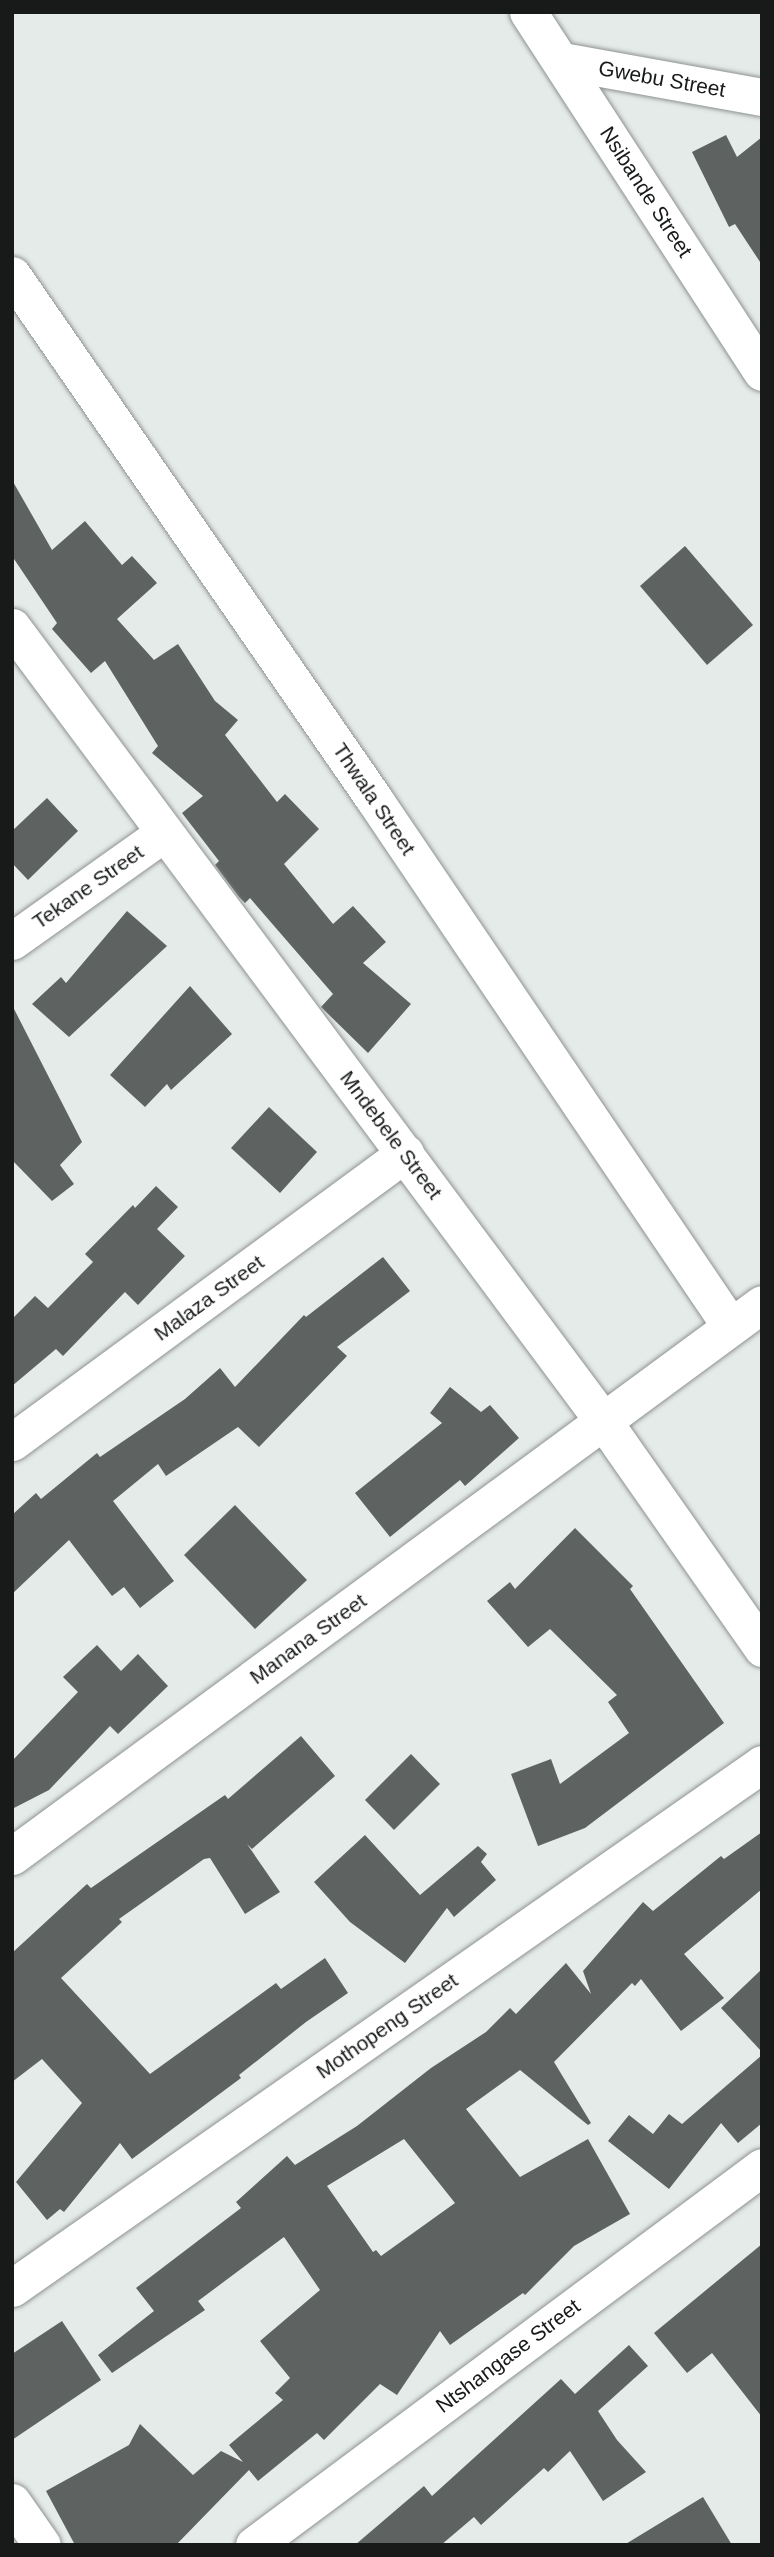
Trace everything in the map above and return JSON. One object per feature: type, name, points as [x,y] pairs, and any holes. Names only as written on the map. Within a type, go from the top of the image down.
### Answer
[{"type":"street","name":"Nsibande Street","points":[[528,12],[762,372]]},
{"type":"street","name":"Gwebu Street","points":[[562,61],[762,97]]},
{"type":"street","name":"Thwala Street","points":[[12,275],[382,810],[731,1327]]},
{"type":"street","name":"Mndebele Street","points":[[12,627],[604,1422],[762,1648]]},
{"type":"street","name":"Tekane Street","points":[[12,941],[164,833]]},
{"type":"street","name":"Malaza Street","points":[[12,1442],[405,1153]]},
{"type":"street","name":"Manana Street","points":[[12,1856],[762,1304]]},
{"type":"street","name":"Mothopeng Street","points":[[12,2288],[762,1764]]},
{"type":"street","name":"Ntshangase Street","points":[[254,2545],[762,2167]]},
{"type":"street","points":[[12,2502],[42,2545]]},
{"type":"building","points":[[726,135],[737,157],[762,137],[762,265],[735,224],[729,227],[692,152]]},
{"type":"building","points":[[12,480],[52,550],[85,521],[122,565],[132,556],[157,583],[117,619],[154,660],[178,644],[215,701],[238,720],[225,735],[277,802],[285,794],[319,829],[284,864],[333,924],[353,906],[386,942],[363,963],[411,1004],[368,1053],[321,1007],[333,994],[250,898],[245,903],[239,897],[215,865],[219,861],[182,813],[203,796],[152,753],[158,746],[105,661],[91,673],[52,629],[57,623],[12,556]]},
{"type":"building","points":[[685,546],[753,625],[707,665],[640,586]]},
{"type":"building","points":[[47,798],[78,831],[28,880],[12,863],[12,831]]},
{"type":"building","points":[[127,911],[167,946],[69,1037],[32,1004],[61,977],[66,983]]},
{"type":"building","points":[[190,986],[232,1034],[171,1090],[167,1084],[145,1107],[110,1075]]},
{"type":"building","points":[[12,1005],[82,1142],[60,1165],[74,1184],[52,1201],[12,1160]]},
{"type":"building","points":[[269,1107],[317,1152],[280,1193],[231,1148]]},
{"type":"building","points":[[156,1186],[178,1207],[157,1229],[185,1256],[138,1305],[125,1292],[63,1356],[56,1349],[12,1386],[12,1319],[35,1296],[48,1308],[93,1262],[85,1254],[133,1205],[135,1208]]},
{"type":"building","points":[[383,1257],[410,1291],[337,1347],[347,1356],[259,1447],[238,1427],[166,1476],[158,1464],[113,1501],[174,1581],[140,1608],[124,1587],[112,1596],[69,1540],[12,1594],[12,1515],[36,1493],[41,1499],[97,1453],[100,1457],[185,1399],[220,1368],[235,1387],[304,1315],[306,1317]]},
{"type":"building","points":[[450,1387],[481,1412],[490,1405],[519,1438],[465,1486],[460,1480],[390,1537],[355,1493],[442,1423],[430,1413]]},
{"type":"building","points":[[235,1505],[307,1580],[255,1629],[184,1555]]},
{"type":"building","points":[[575,1528],[633,1586],[630,1589],[724,1723],[585,1828],[538,1846],[511,1774],[551,1759],[560,1784],[629,1733],[608,1702],[617,1695],[550,1629],[528,1647],[487,1601],[510,1582],[515,1589]]},
{"type":"building","points":[[97,1645],[121,1671],[138,1654],[168,1686],[118,1734],[110,1726],[49,1790],[12,1809],[12,1761],[78,1692],[63,1677]]},
{"type":"building","points":[[301,1736],[335,1776],[252,1849],[247,1844],[280,1892],[245,1914],[210,1858],[204,1859],[119,1919],[122,1922],[61,1978],[150,2074],[276,1983],[281,1989],[325,1958],[348,1993],[306,2022],[239,2075],[241,2078],[132,2159],[120,2143],[64,2212],[60,2209],[47,2220],[16,2182],[82,2103],[42,2059],[12,2082],[12,1953],[87,1884],[91,1888],[225,1795],[228,1799]]},
{"type":"building","points":[[411,1754],[440,1784],[394,1830],[365,1800]]},
{"type":"building","points":[[762,1832],[762,1889],[684,1954],[724,1998],[681,2031],[641,1979],[635,1986],[632,1983],[554,2062],[591,2123],[588,2125],[520,2070],[466,2109],[520,2177],[588,2139],[630,2214],[574,2246],[525,2295],[523,2293],[450,2345],[440,2331],[397,2395],[380,2384],[324,2440],[317,2433],[258,2481],[249,2470],[176,2545],[75,2545],[46,2491],[129,2445],[140,2424],[193,2475],[221,2451],[243,2462],[229,2445],[283,2400],[275,2393],[290,2378],[260,2341],[320,2290],[284,2237],[198,2301],[205,2310],[112,2373],[98,2355],[154,2311],[136,2288],[241,2208],[236,2202],[287,2156],[295,2165],[357,2126],[431,2068],[486,2032],[510,2008],[516,2014],[566,1963],[591,1994],[583,1971],[643,1902],[653,1911],[721,1856],[724,1859]],"holes":[[[404,2139],[455,2203],[381,2256],[376,2250],[373,2252],[327,2186]]]},
{"type":"building","points":[[365,1835],[420,1895],[478,1846],[487,1854],[481,1862],[496,1880],[454,1917],[447,1908],[405,1963],[350,1922],[314,1882]]},
{"type":"building","points":[[762,1969],[762,2052],[721,2008]]},
{"type":"building","points":[[762,2055],[762,2123],[738,2143],[721,2123],[669,2189],[608,2141],[629,2115],[653,2134],[669,2114],[682,2124]]},
{"type":"building","points":[[762,2244],[762,2417],[712,2353],[687,2373],[654,2333]]},
{"type":"building","points":[[62,2321],[101,2380],[12,2440],[12,2354]]},
{"type":"building","points":[[629,2345],[648,2366],[598,2411],[617,2440],[646,2472],[603,2501],[570,2451],[548,2472],[544,2468],[481,2525],[474,2517],[441,2545],[355,2545],[424,2486],[432,2496],[561,2379],[575,2394]]},
{"type":"building","points":[[703,2497],[732,2545],[624,2545]]}]
